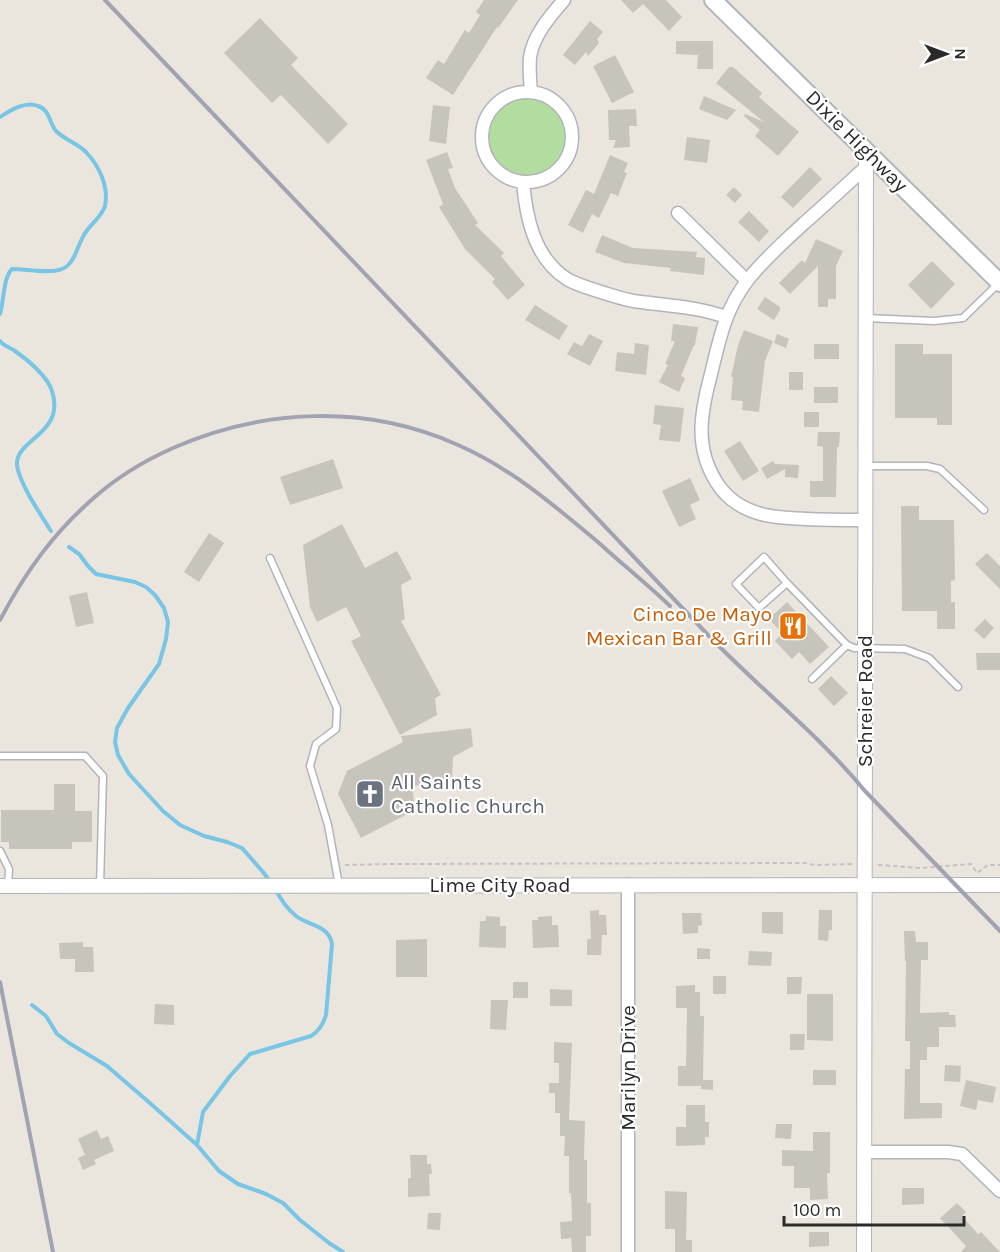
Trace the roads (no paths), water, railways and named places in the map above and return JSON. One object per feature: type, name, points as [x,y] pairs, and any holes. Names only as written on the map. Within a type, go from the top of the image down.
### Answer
[{"type":"main road","name":"Dixie Highway","points":[[713,0],[866,159],[1000,283]]},
{"type":"street","points":[[531,91],[531,54],[546,22],[564,0]]},
{"type":"street","points":[[531,91],[555,101],[562,107],[573,130],[573,141],[570,153],[557,171],[543,179],[523,182],[510,178],[494,167],[484,150],[483,132],[484,122],[493,106],[509,95],[531,91]]},
{"type":"street","points":[[866,159],[747,281],[723,324],[708,385],[701,430],[704,456],[710,473],[721,490],[743,507],[779,518],[866,520]]},
{"type":"street","name":"Schreier Road","points":[[864,1252],[866,159]]},
{"type":"street","points":[[523,182],[525,204],[536,242],[545,257],[566,278],[579,285],[624,300],[692,308],[726,317]]},
{"type":"street","points":[[678,213],[747,281]]},
{"type":"street","name":"Marilyn Drive","points":[[628,885],[628,1252]]},
{"type":"street","name":"Lime City Road","points":[[4,886],[1000,885]]},
{"type":"street","points":[[864,1152],[962,1154],[1000,1191]]},
{"type":"lane","points":[[866,318],[934,321],[963,318],[1000,283]]},
{"type":"lane","points":[[866,466],[927,466],[940,469],[984,510]]},
{"type":"lane","points":[[787,583],[759,608],[736,584],[764,557],[847,645],[854,648],[905,649],[929,658],[958,687]]},
{"type":"lane","points":[[270,558],[338,708],[336,729],[316,744],[310,766],[328,825],[339,886]]},
{"type":"lane","points":[[812,679],[847,645]]},
{"type":"lane","points":[[0,756],[86,756],[103,776],[100,886]]},
{"type":"lane","points":[[0,851],[9,869],[4,886]]},
{"type":"waterway","points":[[0,117],[23,105],[42,108],[56,131],[86,152],[102,177],[106,191],[103,210],[86,231],[73,259],[66,267],[52,271],[12,269],[5,284],[0,314]]},
{"type":"waterway","points":[[0,341],[20,354],[36,369],[52,391],[54,405],[52,417],[47,426],[24,449],[17,465],[26,490],[51,531]]},
{"type":"waterway","points":[[69,547],[79,554],[96,574],[135,582],[146,587],[164,608],[168,622],[159,664],[117,728],[115,742],[118,755],[129,774],[163,811],[180,825],[204,836],[242,848],[271,883]]},
{"type":"waterway","points":[[197,1145],[203,1112],[250,1054],[311,1036],[324,1022],[332,944],[330,938],[323,929],[292,913],[275,889]]},
{"type":"waterway","points":[[32,1005],[46,1016],[57,1034],[107,1066],[197,1145],[219,1171],[238,1184],[283,1203],[300,1220],[343,1252]]},
{"type":"railway","points":[[105,0],[728,656],[828,750],[1000,931]]},
{"type":"railway","points":[[0,620],[20,585],[54,538],[81,510],[123,475],[173,448],[208,435],[243,425],[316,416],[352,417],[388,423],[423,432],[477,454],[514,476],[549,502],[670,606]]},
{"type":"railway","points":[[0,982],[53,1252]]},
{"type":"place","name":"Cinco De Mayo Mexican Bar & Grill","points":[[793,626]]},
{"type":"place","name":"All Saints Catholic Church","points":[[370,794]]}]
